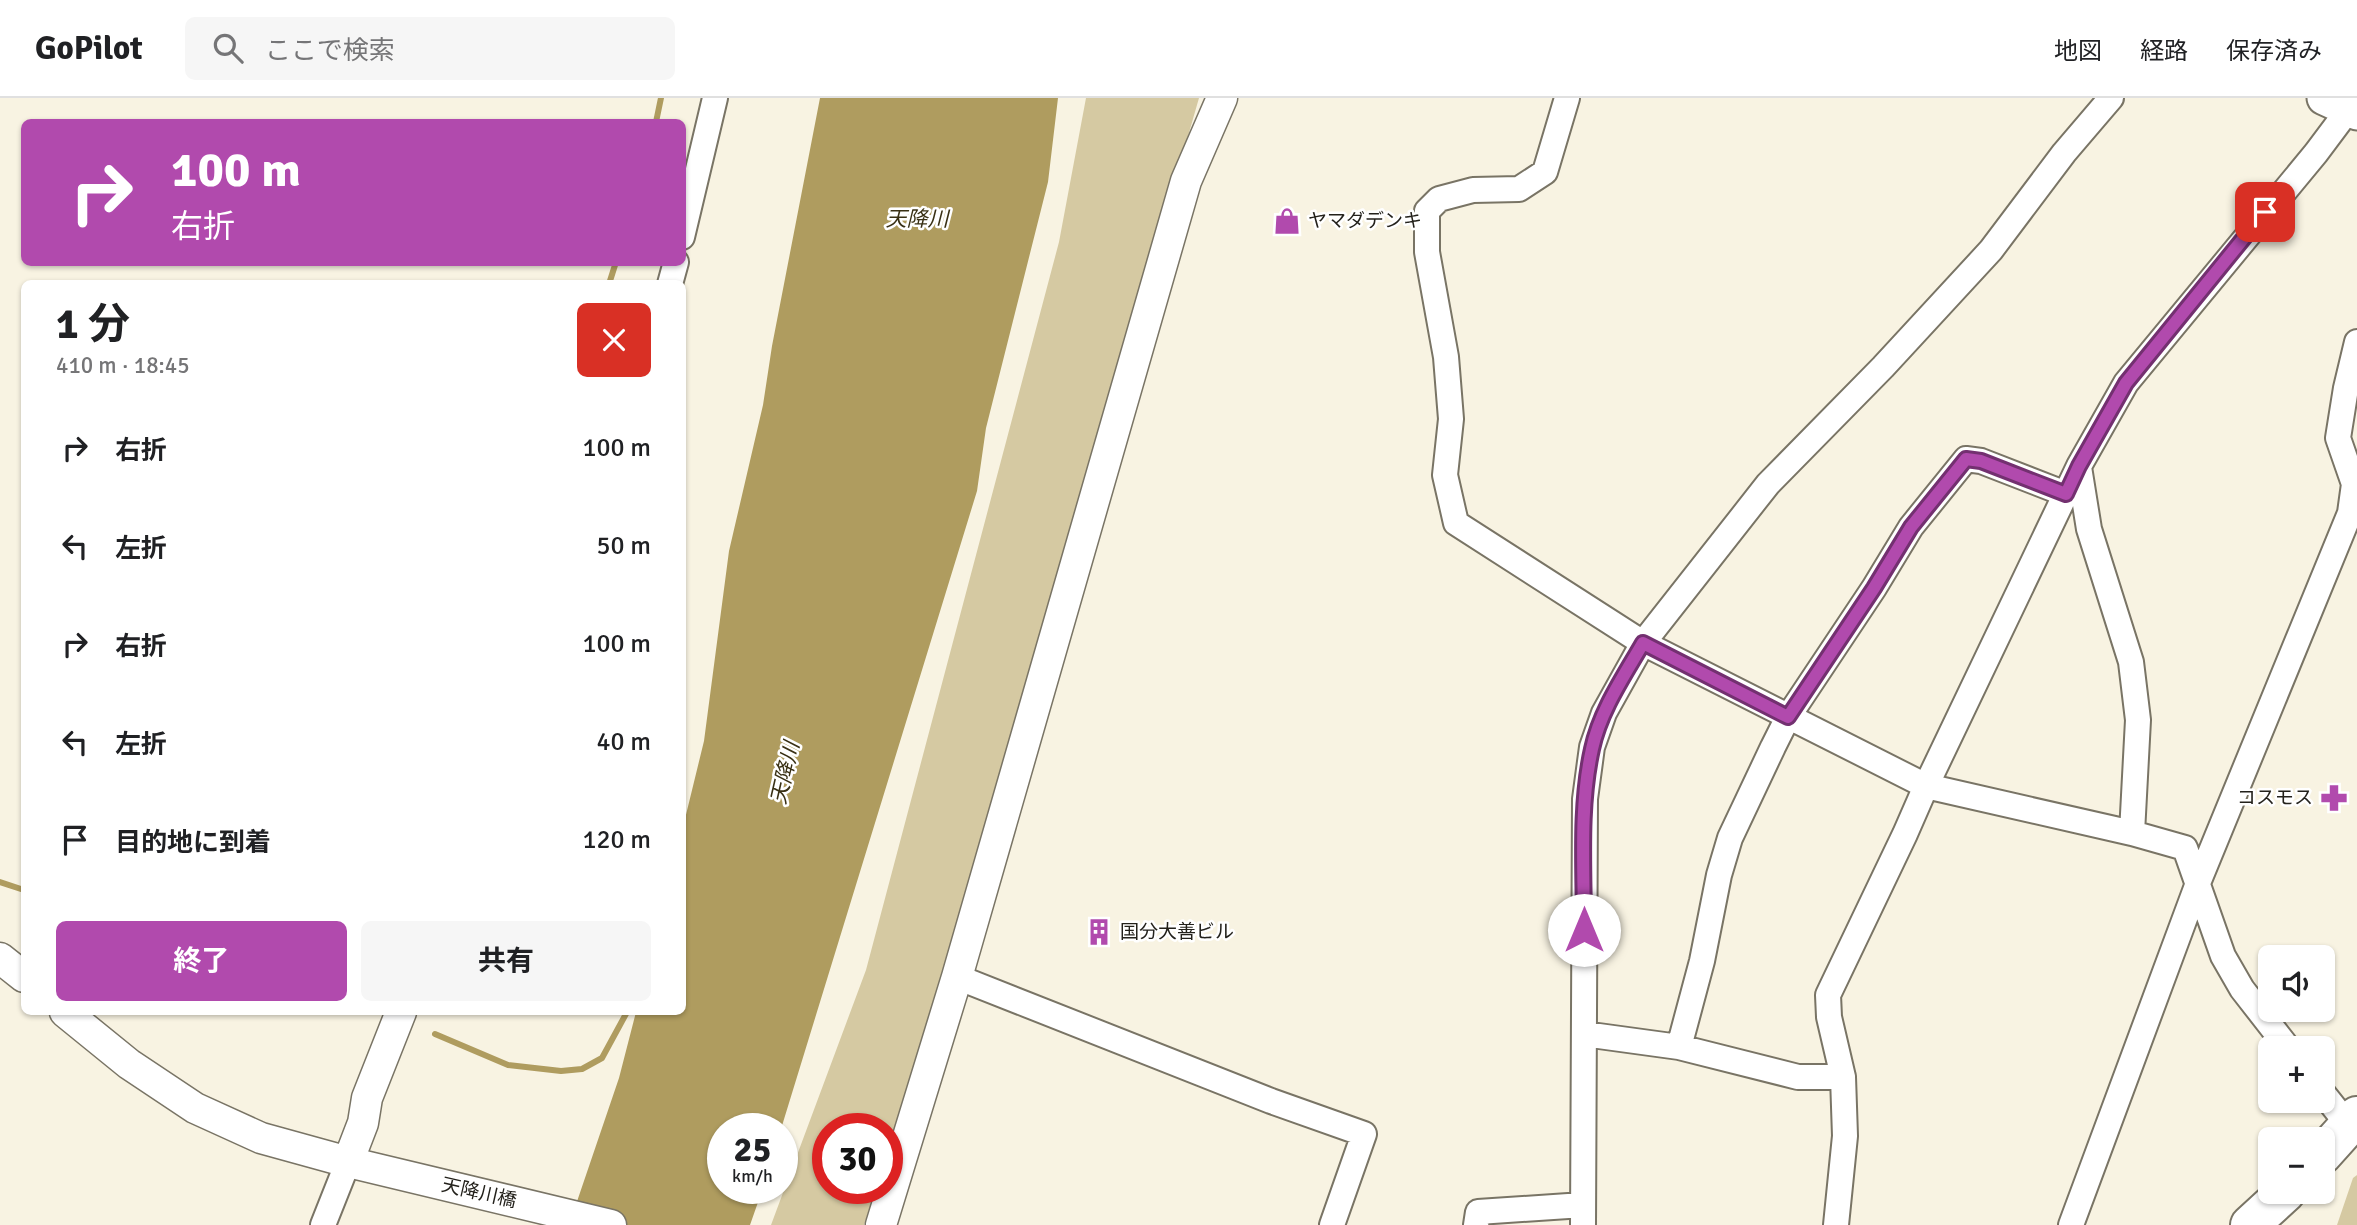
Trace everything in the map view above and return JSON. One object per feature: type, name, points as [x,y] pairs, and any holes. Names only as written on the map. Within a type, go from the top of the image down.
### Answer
[{"type":"highway","points":[[2335,1141],[2353,1121]]},
{"type":"highway","points":[[2250,1225],[2273,1204]]},
{"type":"street","points":[[686,220],[715,98]]},
{"type":"street","points":[[881,1225],[957,977],[1186,181],[1222,98]]},
{"type":"street","points":[[1567,98],[1545,172],[1519,190],[1473,190],[1438,199],[1427,211],[1427,252],[1446,357],[1451,419],[1445,475],[1456,523],[1643,643],[1926,786],[2132,833],[2185,848],[2223,956],[2242,989],[2279,1036]]},
{"type":"street","points":[[1476,1225],[1478,1212],[1583,1215],[1585,799],[1592,747],[1604,713],[1643,643],[1768,484],[1883,367],[1991,250],[2064,153],[2111,98]]},
{"type":"street","points":[[1836,1225],[1845,1136],[1843,1077],[1829,1017],[1828,995],[2079,466],[2126,383],[2316,153],[2346,104]]},
{"type":"street","points":[[2071,1225],[2198,883],[2350,513],[2354,484],[2338,438],[2357,342]]},
{"type":"street","points":[[1679,1047],[1730,838],[1788,717],[1911,527],[1966,459],[1981,461],[2066,494]]},
{"type":"street","points":[[2079,466],[2088,529],[2130,662],[2138,720],[2132,833]]},
{"type":"street","points":[[0,958],[21,975]]},
{"type":"street","points":[[957,977],[1272,1101],[1364,1134],[1332,1225]]},
{"type":"street","name":"天降川橋","points":[[69,1015],[129,1064],[195,1108],[261,1138],[348,1162],[611,1225]]},
{"type":"street","points":[[323,1225],[362,1123],[367,1098],[400,1015]]},
{"type":"street","points":[[1584,1034],[1679,1047],[1798,1077],[1843,1077]]},
{"type":"street","points":[[2335,1104],[2353,1121]]},
{"type":"shaded area","points":[[1086,98],[1199,98],[1038,657],[899,1113],[813,1113],[866,970],[1059,242]]},
{"type":"shaded area","points":[[812,1115],[812,1204],[871,1204],[864,1225],[771,1225],[779,1204],[798,1204],[798,1153]]},
{"type":"shaded area","points":[[2357,1175],[2357,1225],[2337,1225],[2353,1178]]},
{"type":"water","name":"天降川","points":[[820,98],[1058,98],[1048,182],[986,428],[977,491],[786,1113],[707,1113],[707,1204],[757,1204],[750,1225],[569,1225],[619,1078],[635,1015],[686,1015],[686,815],[704,741],[729,551],[763,405]]},
{"type":"waterway","points":[[657,119],[661,98]]},
{"type":"waterway","points":[[610,280],[615,266]]},
{"type":"waterway","points":[[0,882],[21,889]]},
{"type":"waterway","points":[[435,1034],[508,1065],[561,1071],[582,1069],[602,1058],[625,1015]]},
{"type":"place","name":"ヤマダデンキ","points":[[1287,221]]},
{"type":"place","name":"コスモス","points":[[2334,798]]},
{"type":"place","name":"国分大善ビル","points":[[1099,932]]},
{"type":"route","points":[[1584,930],[1585,799],[1592,747],[1604,713],[1643,643],[1788,717],[1911,527],[1966,459],[1981,461],[2066,494],[2126,383],[2265,212]]}]
